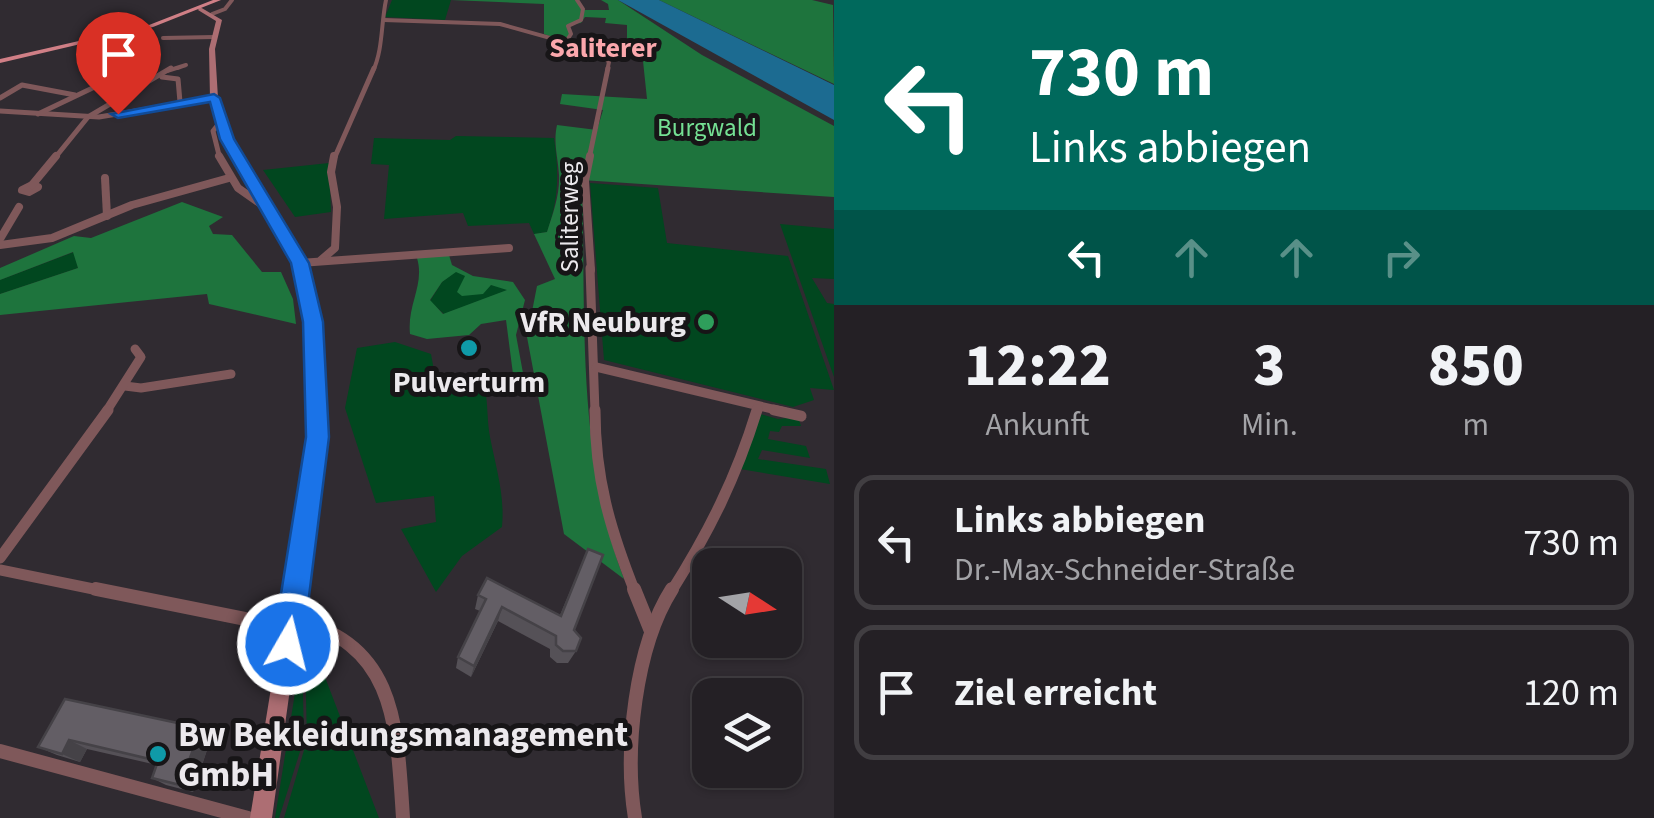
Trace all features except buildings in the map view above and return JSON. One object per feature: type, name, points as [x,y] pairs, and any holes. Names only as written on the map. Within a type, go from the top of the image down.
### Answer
[{"type":"main road","points":[[0,62],[183,15],[218,0]]},
{"type":"main road","points":[[198,10],[220,20],[214,37],[211,72],[220,121],[300,263],[313,322],[318,407],[316,453],[260,818]]},
{"type":"main road","points":[[183,15],[211,13]]},
{"type":"street","points":[[211,13],[224,9],[232,0]]},
{"type":"street","points":[[322,260],[335,248],[337,207],[332,172],[336,146],[361,88],[380,56],[379,32],[386,0]]},
{"type":"street","points":[[565,43],[572,34],[568,26],[582,20],[583,10],[577,0]]},
{"type":"street","name":"Saliterweg","points":[[384,20],[500,24],[597,52],[609,63],[585,181],[596,367]]},
{"type":"street","points":[[163,38],[214,37]]},
{"type":"street","points":[[32,185],[88,117],[178,68]]},
{"type":"street","points":[[37,114],[114,76]]},
{"type":"street","points":[[161,76],[178,79],[180,102]]},
{"type":"street","points":[[0,98],[22,85],[76,95]]},
{"type":"street","points":[[0,110],[88,117],[214,98]]},
{"type":"street","points":[[220,121],[213,130],[214,144],[230,178],[254,204],[268,209]]},
{"type":"street","points":[[104,178],[106,216]]},
{"type":"street","points":[[19,207],[0,242],[43,242],[128,206],[230,178]]},
{"type":"street","points":[[300,263],[509,248]]},
{"type":"street","points":[[0,558],[125,386],[141,357],[135,349]]},
{"type":"street","points":[[651,631],[611,531],[595,457],[596,367],[801,416]]},
{"type":"street","points":[[125,386],[141,388],[230,374]]},
{"type":"street","points":[[635,818],[628,777],[645,648],[660,608],[712,526],[744,452],[758,406]]},
{"type":"street","points":[[0,570],[291,624],[318,622],[348,640],[384,690],[394,716],[404,818]]},
{"type":"street","points":[[0,751],[248,818]]},
{"type":"green space","points":[[392,0],[451,0],[445,20],[385,17]]},
{"type":"green space","name":"Burgwald","points":[[451,0],[576,0],[582,10],[609,10],[601,0],[618,0],[702,55],[834,126],[834,197],[582,180],[584,332],[591,433],[609,531],[624,579],[564,534],[527,337],[537,286],[555,279],[534,234],[547,232],[557,197],[557,125],[597,130],[603,110],[560,104],[562,94],[647,99],[641,42],[627,40],[627,25],[585,17],[581,23],[567,25],[570,33],[566,42],[544,34],[544,4]]},
{"type":"green space","points":[[659,0],[812,0],[833,5],[834,84]]},
{"type":"green space","points":[[456,136],[554,138],[557,185],[547,232],[534,234],[529,223],[468,226],[463,213],[384,219],[389,165],[371,164],[374,138],[450,140]]},
{"type":"green space","points":[[329,163],[331,212],[295,217],[263,170]]},
{"type":"green space","name":"VfR Neuburg","points":[[590,183],[658,188],[667,243],[788,256],[834,390],[810,388],[814,400],[793,407],[604,360]]},
{"type":"green space","points":[[182,202],[223,217],[209,226],[213,234],[232,235],[262,272],[281,272],[293,299],[296,324],[209,304],[207,294],[0,315],[0,294],[78,268],[73,252],[0,280],[0,268],[74,236],[91,238]]},
{"type":"green space","points":[[780,224],[834,229],[834,279],[812,278],[827,303],[834,304],[834,377]]},
{"type":"green space","points":[[74,252],[78,268],[0,294],[0,280]]},
{"type":"green space","points":[[449,255],[452,265],[473,276],[513,282],[525,300],[516,335],[523,373],[513,374],[506,320],[481,324],[469,335],[427,339],[410,334],[419,277],[417,258]],"holes":[[[456,272],[465,276],[457,292],[462,296],[483,294],[491,285],[507,290],[443,314],[430,300],[442,282]]]},
{"type":"green space","points":[[456,271],[508,290],[444,314],[430,301],[442,282]]},
{"type":"green space","points":[[395,342],[431,354],[438,392],[485,388],[501,493],[502,527],[462,556],[436,592],[401,529],[436,522],[434,496],[376,503],[345,408],[357,348]]},
{"type":"green space","points":[[760,414],[778,419],[798,417],[801,426],[782,426],[779,432],[770,431],[768,439],[806,446],[810,458],[762,450],[758,459],[826,469],[830,484],[740,469]]},
{"type":"green space","points":[[302,649],[304,739],[279,818],[275,818]]},
{"type":"green space","points":[[305,656],[318,659],[379,818],[284,818],[307,740]]},
{"type":"water","points":[[618,0],[659,0],[834,85],[834,120]]},
{"type":"place","name":"VfR Neuburg","points":[[706,322]]},
{"type":"place","name":"Pulverturm","points":[[469,348]]},
{"type":"place","name":"Bw Bekleidungsmanagement GmbH","points":[[158,754]]},
{"type":"district","name":"Saliterer","points":[[603,47]]},
{"type":"route","points":[[118,114],[214,98],[227,139],[300,263],[313,322],[318,437],[288,644]]}]
